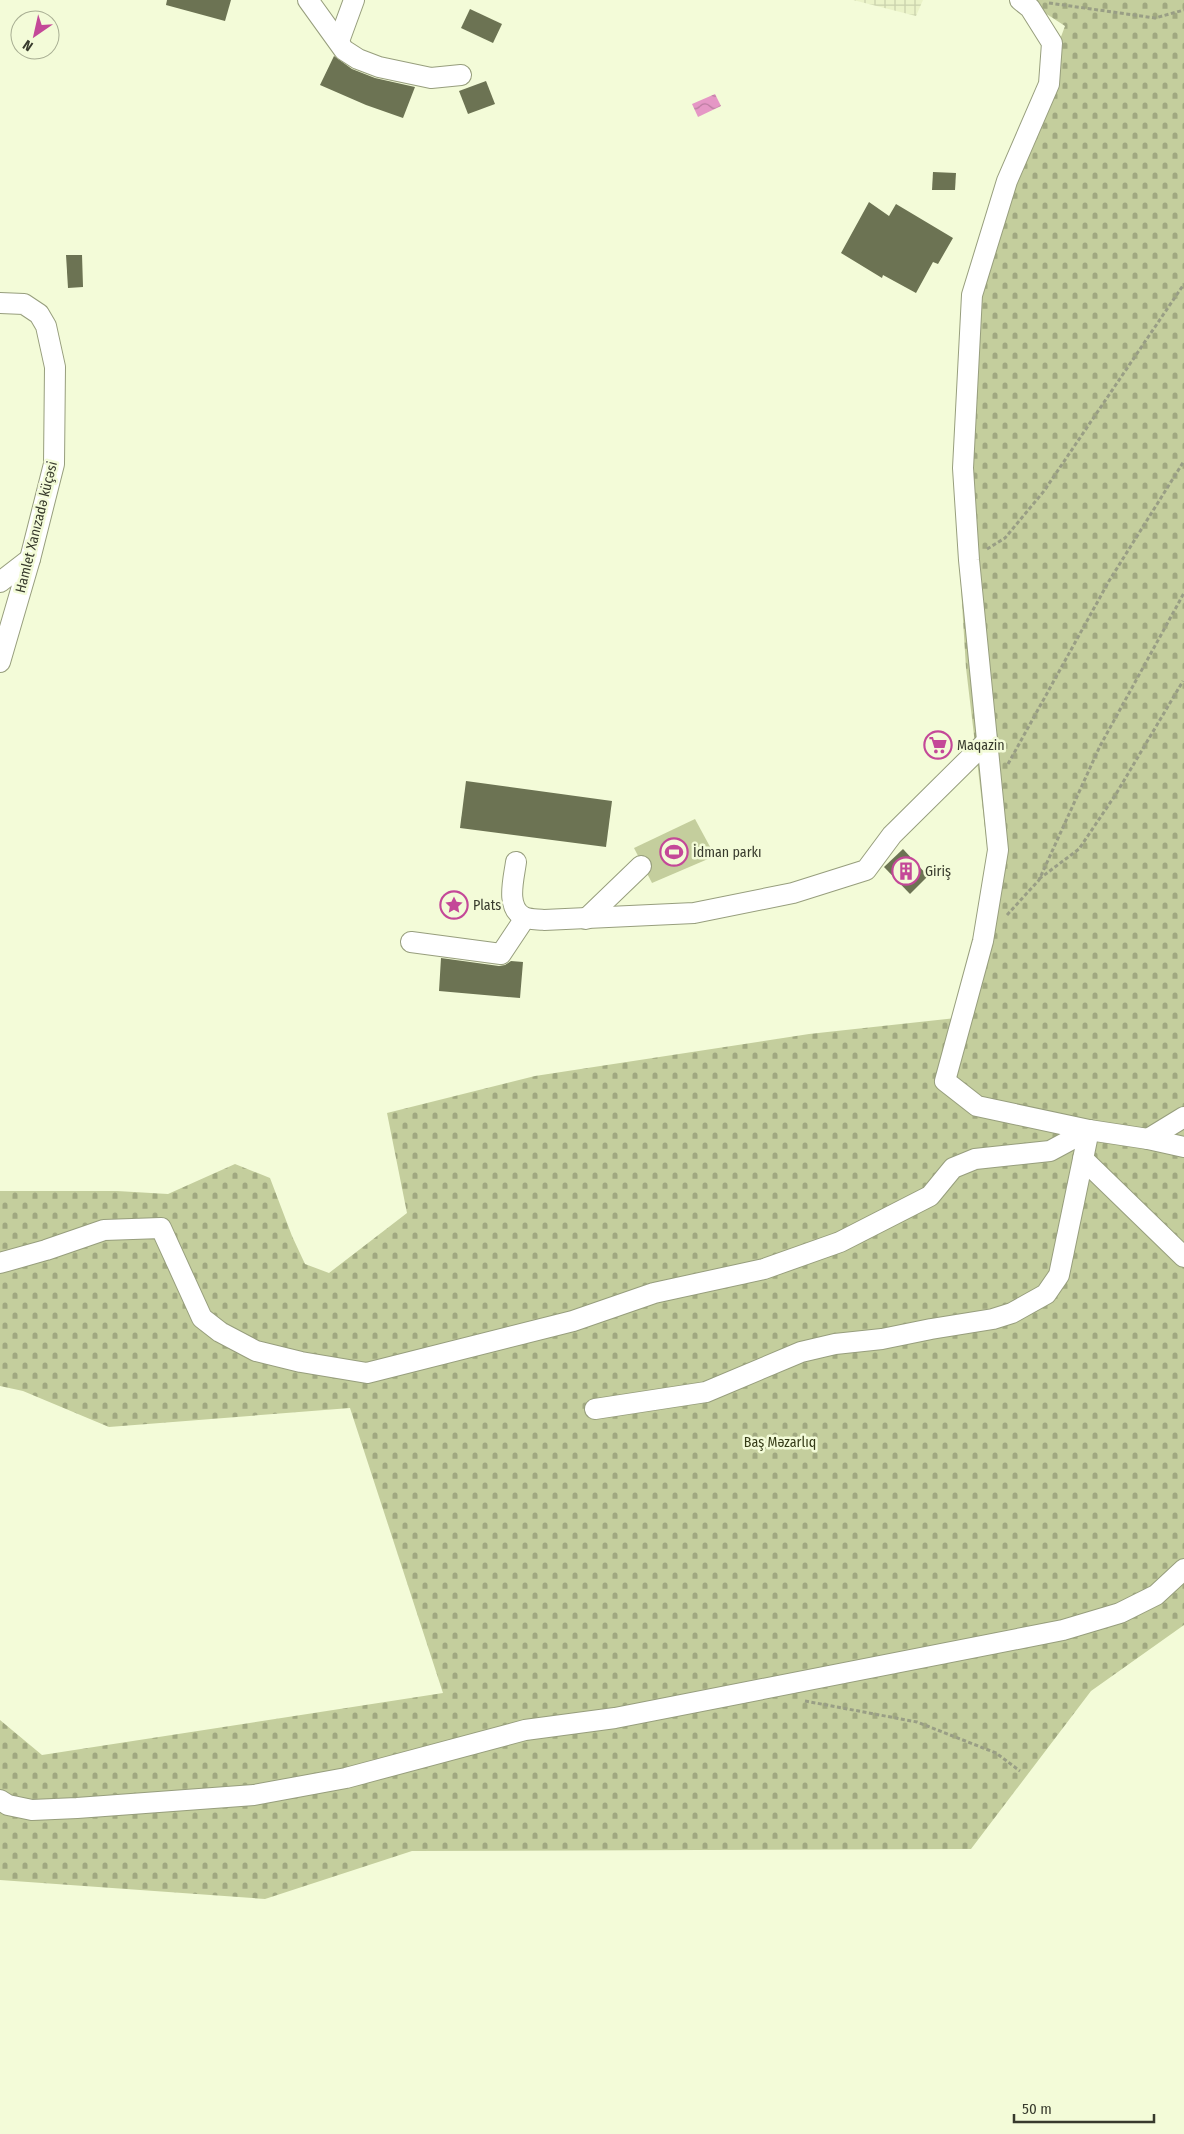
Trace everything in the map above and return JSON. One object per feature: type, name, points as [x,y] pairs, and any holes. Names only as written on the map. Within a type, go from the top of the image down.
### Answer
[{"type":"street","points":[[308,0],[344,50],[358,59],[379,67],[431,78],[461,75]]},
{"type":"street","points":[[338,41],[354,0]]},
{"type":"street","points":[[1025,4],[1052,44],[1049,84],[1007,181],[972,295],[963,468],[969,560],[998,850],[983,941],[945,1081],[977,1106],[1090,1130],[1184,1147]]},
{"type":"street","name":"Hamlet Xanızadə küçəsi","points":[[0,303],[24,304],[39,314],[46,326],[55,366],[54,464],[30,559],[0,662]]},
{"type":"street","points":[[0,582],[30,559]]},
{"type":"street","points":[[516,862],[512,897],[517,911],[525,918],[544,920],[586,919],[694,913],[793,894],[866,870],[892,835],[987,742]]},
{"type":"street","points":[[586,919],[640,866]]},
{"type":"street","points":[[411,942],[501,954],[525,918]]},
{"type":"street","points":[[1148,1139],[1184,1117]]},
{"type":"street","points":[[595,1409],[706,1392],[801,1352],[835,1344],[882,1339],[1012,1314],[1046,1294],[1059,1276],[1090,1130]]},
{"type":"street","points":[[0,1263],[46,1250],[104,1230],[161,1228],[202,1318],[220,1332],[256,1351],[301,1362],[367,1373],[573,1322],[654,1293],[764,1269],[840,1242],[930,1196],[953,1168],[975,1159],[1050,1151],[1090,1130]]},
{"type":"street","points":[[1084,1159],[1184,1257]]},
{"type":"street","points":[[0,1800],[8,1805],[32,1810],[77,1808],[254,1795],[346,1778],[524,1730],[615,1718],[1063,1630],[1120,1613],[1156,1595],[1184,1569]]},
{"type":"path","points":[[1025,4],[1052,3],[1155,18],[1184,10]]},
{"type":"path","points":[[969,560],[1005,538],[1044,491],[1184,284]]},
{"type":"path","points":[[991,790],[1019,747],[1109,581],[1184,461]]},
{"type":"path","points":[[1039,880],[1100,746],[1184,593]]},
{"type":"path","points":[[983,941],[1039,880],[1079,849],[1116,794],[1183,681]]},
{"type":"path","points":[[801,1700],[917,1722],[996,1753],[1020,1771]]},
{"type":"shaded area","points":[[853,0],[923,0],[916,16]]},
{"type":"green space","name":"Baş Məzarlıq","points":[[1025,0],[1184,0],[1184,1625],[1091,1691],[971,1849],[412,1851],[265,1899],[0,1880],[0,1720],[42,1755],[443,1693],[350,1408],[109,1427],[23,1391],[0,1386],[0,1191],[117,1191],[168,1194],[235,1164],[270,1178],[305,1264],[329,1273],[407,1213],[387,1113],[535,1076],[809,1034],[956,1018],[995,912],[966,668],[954,474],[980,255],[1065,26]]},
{"type":"green space","name":"İdman parkı","points":[[695,819],[715,856],[652,883],[634,848]]},
{"type":"water","points":[[715,94],[721,106],[698,117],[692,104]]},
{"type":"building","points":[[167,0],[231,0],[225,21],[166,5]]},
{"type":"building","points":[[470,9],[502,24],[493,43],[461,28]]},
{"type":"building","points":[[334,56],[352,69],[375,78],[415,87],[403,118],[366,105],[320,85]]},
{"type":"building","points":[[486,81],[495,104],[468,114],[459,91]]},
{"type":"building","points":[[933,172],[956,173],[955,190],[932,190]]},
{"type":"building","points":[[869,202],[889,216],[896,204],[953,238],[938,264],[933,262],[916,293],[883,275],[882,278],[841,253]]},
{"type":"building","points":[[66,255],[82,255],[83,287],[68,288]]},
{"type":"building","points":[[466,781],[612,801],[606,847],[460,828]]},
{"type":"building","name":"Giriş","points":[[903,849],[928,876],[910,894],[884,867]]},
{"type":"building","points":[[441,958],[499,966],[511,961],[523,962],[520,998],[439,991]]},
{"type":"place","name":"Maqazin","points":[[938,745]]},
{"type":"place","name":"İdman parkı","points":[[674,852]]},
{"type":"place","name":"Giriş","points":[[906,871]]},
{"type":"place","name":"Plats","points":[[454,905]]}]
